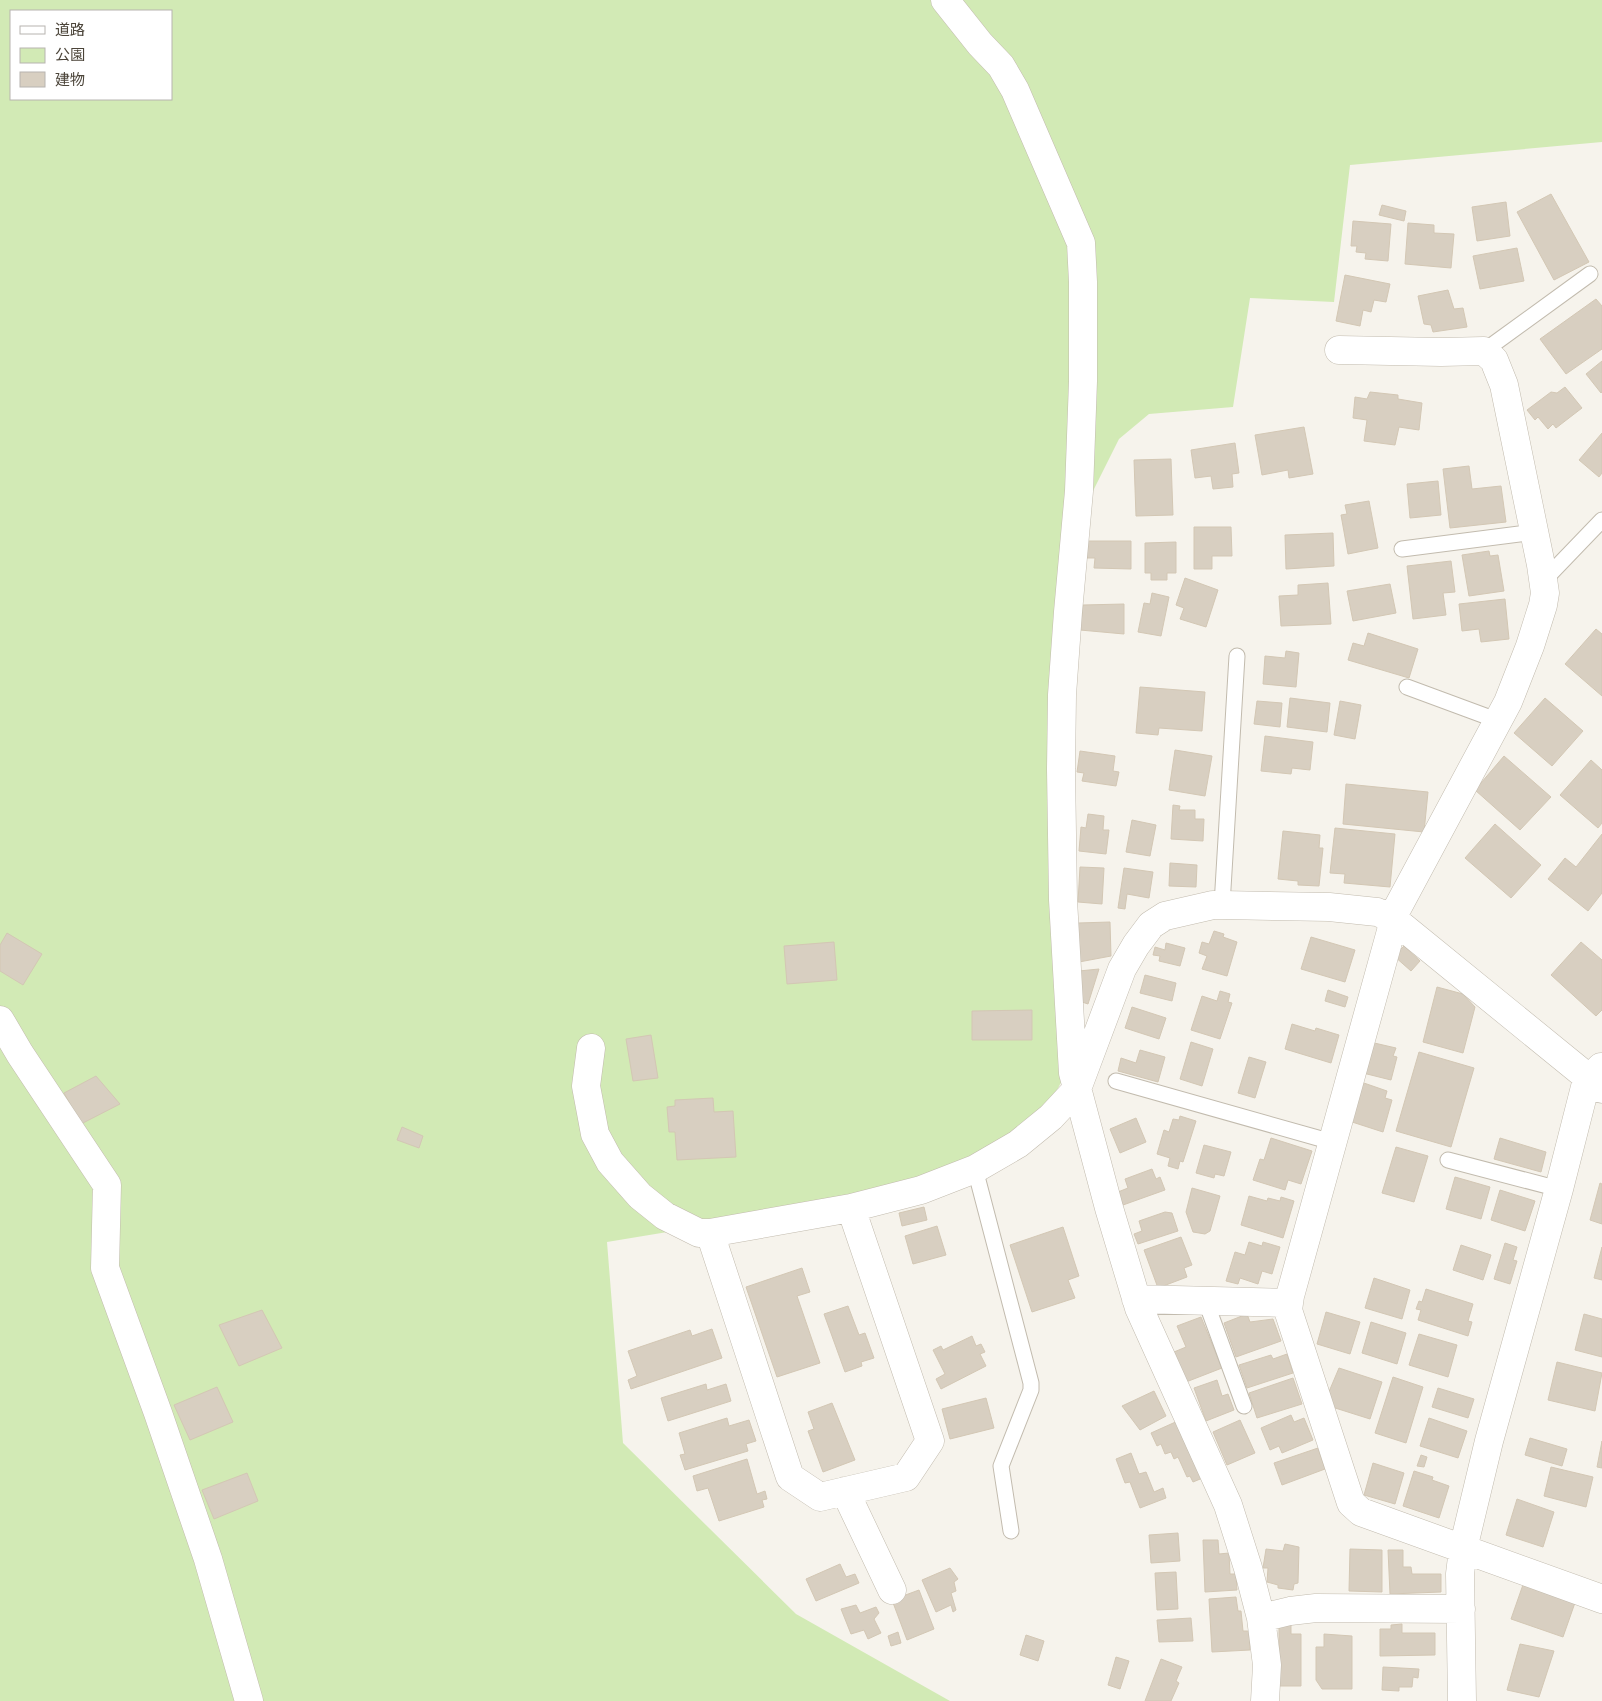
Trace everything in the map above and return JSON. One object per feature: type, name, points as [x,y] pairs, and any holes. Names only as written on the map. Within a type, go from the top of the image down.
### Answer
[{"type":"street","points":[[945,0],[980,44],[1001,66],[1015,90],[1081,242],[1083,381],[1079,491],[1062,694],[1061,769],[1063,900],[1073,1073],[1108,1208],[1136,1299],[1228,1505],[1248,1568],[1261,1618],[1267,1665],[1265,1701]]},
{"type":"street","points":[[1339,350],[1484,351],[1494,360],[1504,384],[1535,532],[1545,593],[1541,613],[1530,646],[1508,702],[1392,918],[1391,931],[1332,1142],[1288,1310],[1351,1503],[1362,1512],[1602,1599]]},
{"type":"street","points":[[591,1048],[586,1086],[595,1134],[610,1162],[640,1196],[665,1216],[699,1233],[710,1233],[851,1208],[921,1190],[974,1169],[1018,1144],[1051,1117],[1077,1089],[1122,969],[1141,938],[1151,926],[1165,916],[1205,906],[1222,905],[1329,907],[1377,912],[1392,918],[1598,1078],[1585,1087],[1559,1189],[1489,1441],[1463,1549],[1460,1574],[1462,1701]]},
{"type":"street","points":[[0,1020],[20,1054],[107,1185],[105,1268],[158,1413],[208,1559],[248,1701]]},
{"type":"street","points":[[710,1233],[790,1477],[820,1497],[906,1478],[930,1441],[851,1208]]},
{"type":"street","points":[[1136,1299],[1289,1303]]},
{"type":"street","points":[[846,1491],[892,1590]]},
{"type":"street","points":[[1261,1618],[1290,1611],[1316,1608],[1461,1609]]},
{"type":"lane","points":[[1484,351],[1590,274]]},
{"type":"lane","points":[[1543,577],[1551,573],[1602,520]]},
{"type":"lane","points":[[1402,549],[1535,532]]},
{"type":"lane","points":[[1222,905],[1237,656]]},
{"type":"lane","points":[[1407,687],[1499,720]]},
{"type":"lane","points":[[1116,1081],[1332,1142]]},
{"type":"lane","points":[[1448,1160],[1559,1189]]},
{"type":"lane","points":[[974,1169],[1032,1390],[1001,1466],[1011,1530]]},
{"type":"lane","points":[[1206,1302],[1244,1406]]},
{"type":"green space","points":[[0,0],[1602,0],[1602,142],[1350,165],[1334,302],[1250,298],[1233,407],[1149,414],[1119,439],[1093,491],[1047,760],[1071,1063],[1038,1127],[937,1179],[788,1212],[607,1242],[623,1443],[796,1614],[950,1701],[0,1701]]},
{"type":"building","points":[[1551,194],[1589,262],[1554,280],[1517,212]]},
{"type":"building","points":[[1506,202],[1510,236],[1477,241],[1472,207]]},
{"type":"building","points":[[1382,205],[1406,211],[1404,221],[1379,215]]},
{"type":"building","points":[[1353,221],[1391,224],[1388,261],[1365,259],[1366,253],[1356,252],[1357,246],[1351,246]]},
{"type":"building","points":[[1408,223],[1434,225],[1434,233],[1454,234],[1451,268],[1405,264]]},
{"type":"building","points":[[1517,248],[1524,281],[1480,289],[1473,256]]},
{"type":"building","points":[[1345,275],[1390,284],[1386,302],[1374,300],[1371,312],[1363,310],[1360,326],[1336,321]]},
{"type":"building","points":[[1448,290],[1454,309],[1463,308],[1467,327],[1433,332],[1431,325],[1424,324],[1418,296]]},
{"type":"building","points":[[1596,299],[1602,306],[1602,349],[1566,374],[1540,339]]},
{"type":"building","points":[[1602,361],[1602,392],[1601,393],[1586,374]]},
{"type":"building","points":[[1565,387],[1582,408],[1556,428],[1553,424],[1548,429],[1538,417],[1535,420],[1527,410],[1551,392],[1557,393]]},
{"type":"building","points":[[1370,392],[1398,395],[1398,399],[1422,403],[1419,430],[1399,427],[1395,445],[1364,441],[1367,420],[1353,418],[1355,397],[1367,399]]},
{"type":"building","points":[[1304,427],[1313,474],[1289,478],[1288,470],[1262,475],[1255,435]]},
{"type":"building","points":[[1602,433],[1602,473],[1599,477],[1579,460]]},
{"type":"building","points":[[1235,443],[1239,473],[1232,474],[1233,487],[1213,489],[1211,476],[1195,478],[1191,450]]},
{"type":"building","points":[[1171,459],[1173,515],[1136,516],[1134,460]]},
{"type":"building","points":[[1469,466],[1472,489],[1501,486],[1506,522],[1450,528],[1443,469]]},
{"type":"building","points":[[1438,481],[1441,515],[1410,518],[1407,484]]},
{"type":"building","points":[[1369,501],[1378,548],[1348,554],[1341,515],[1347,514],[1345,505]]},
{"type":"building","points":[[1194,527],[1231,527],[1232,556],[1212,556],[1212,569],[1194,569]]},
{"type":"building","points":[[1333,533],[1334,566],[1286,569],[1285,535]]},
{"type":"building","points":[[1088,541],[1131,541],[1131,569],[1094,568],[1095,558],[1087,558]]},
{"type":"building","points":[[1176,542],[1176,573],[1167,573],[1167,580],[1151,580],[1151,573],[1145,573],[1145,543]]},
{"type":"building","points":[[1489,551],[1490,556],[1498,555],[1504,591],[1469,596],[1462,555]]},
{"type":"building","points":[[1451,561],[1455,592],[1443,593],[1446,615],[1413,619],[1407,566]]},
{"type":"building","points":[[1185,578],[1218,590],[1206,627],[1180,619],[1184,608],[1176,605]]},
{"type":"building","points":[[1328,583],[1331,624],[1281,626],[1279,596],[1298,595],[1298,585]]},
{"type":"building","points":[[1390,584],[1396,613],[1353,621],[1347,591]]},
{"type":"building","points":[[1152,593],[1169,597],[1161,636],[1138,632],[1144,603],[1150,604]]},
{"type":"building","points":[[1505,599],[1509,639],[1481,642],[1479,629],[1462,631],[1459,604]]},
{"type":"building","points":[[1124,604],[1124,634],[1080,630],[1083,605]]},
{"type":"building","points":[[1596,629],[1602,634],[1602,696],[1565,664]]},
{"type":"building","points":[[1368,633],[1418,649],[1409,678],[1348,660],[1353,643],[1364,646]]},
{"type":"building","points":[[1286,651],[1299,653],[1296,687],[1263,684],[1265,656],[1285,658]]},
{"type":"building","points":[[1140,687],[1205,692],[1202,731],[1159,728],[1158,735],[1136,733]]},
{"type":"building","points":[[1290,698],[1330,703],[1327,732],[1287,727]]},
{"type":"building","points":[[1545,698],[1583,731],[1552,766],[1514,733]]},
{"type":"building","points":[[1257,701],[1282,703],[1280,727],[1254,724]]},
{"type":"building","points":[[1340,701],[1361,705],[1355,739],[1334,735]]},
{"type":"building","points":[[1265,736],[1313,742],[1310,770],[1292,768],[1291,774],[1261,771]]},
{"type":"building","points":[[1175,750],[1212,756],[1205,796],[1169,790]]},
{"type":"building","points":[[1080,751],[1115,756],[1113,771],[1119,772],[1116,786],[1082,781],[1084,773],[1077,772]]},
{"type":"building","points":[[1504,756],[1551,797],[1520,830],[1475,790]]},
{"type":"building","points":[[1591,760],[1602,770],[1602,823],[1598,828],[1560,795]]},
{"type":"building","points":[[1346,784],[1428,792],[1424,832],[1343,824]]},
{"type":"building","points":[[1173,805],[1180,806],[1179,810],[1195,810],[1195,819],[1204,819],[1203,841],[1171,839]]},
{"type":"building","points":[[1088,814],[1104,816],[1103,830],[1109,830],[1106,854],[1079,851],[1081,827],[1086,828]]},
{"type":"building","points":[[1132,820],[1156,825],[1150,856],[1126,852]]},
{"type":"building","points":[[1495,824],[1541,865],[1511,898],[1465,858]]},
{"type":"building","points":[[1335,828],[1395,834],[1390,887],[1344,883],[1345,874],[1330,873]]},
{"type":"building","points":[[1283,831],[1320,835],[1319,848],[1323,848],[1319,886],[1298,885],[1298,881],[1278,879]]},
{"type":"building","points":[[1602,834],[1602,893],[1588,911],[1548,879],[1565,858],[1576,867]]},
{"type":"building","points":[[1170,863],[1197,865],[1196,887],[1169,886]]},
{"type":"building","points":[[1080,867],[1104,868],[1102,904],[1078,902]]},
{"type":"building","points":[[1124,868],[1153,872],[1149,898],[1127,894],[1125,909],[1118,908]]},
{"type":"building","points":[[1110,922],[1111,956],[1079,962],[1078,923]]},
{"type":"building","points":[[1214,931],[1224,934],[1223,937],[1237,942],[1227,976],[1202,969],[1207,956],[1199,953],[1202,942],[1209,944]]},
{"type":"building","points":[[7,933],[42,954],[23,985],[0,971],[0,945]]},
{"type":"building","points":[[1311,937],[1355,950],[1345,982],[1301,969]]},
{"type":"building","points":[[834,942],[837,980],[787,984],[784,946]]},
{"type":"building","points":[[1581,942],[1602,960],[1602,1010],[1596,1016],[1551,975]]},
{"type":"building","points":[[1166,943],[1185,948],[1180,966],[1159,961],[1160,956],[1153,955],[1155,947],[1165,950]]},
{"type":"building","points":[[1404,946],[1420,961],[1411,971],[1394,956]]},
{"type":"building","points":[[1099,969],[1088,1004],[1082,1002],[1079,971]]},
{"type":"building","points":[[1145,975],[1176,983],[1172,1001],[1140,993]]},
{"type":"building","points":[[1437,987],[1463,994],[1475,1007],[1463,1053],[1423,1042]]},
{"type":"building","points":[[1328,990],[1348,997],[1345,1007],[1325,1001]]},
{"type":"building","points":[[1220,991],[1230,994],[1228,1002],[1232,1003],[1220,1039],[1191,1030],[1202,996],[1217,1001]]},
{"type":"building","points":[[1132,1007],[1166,1018],[1159,1039],[1125,1028]]},
{"type":"building","points":[[1032,1010],[1032,1040],[972,1040],[972,1011]]},
{"type":"building","points":[[1292,1024],[1315,1031],[1316,1028],[1339,1035],[1331,1063],[1285,1049]]},
{"type":"building","points":[[651,1035],[658,1078],[633,1081],[626,1039]]},
{"type":"building","points":[[1191,1042],[1213,1049],[1202,1086],[1180,1079]]},
{"type":"building","points":[[1370,1042],[1396,1048],[1393,1056],[1397,1057],[1391,1080],[1363,1073]]},
{"type":"building","points":[[1140,1050],[1165,1057],[1158,1082],[1118,1071],[1121,1058],[1136,1063]]},
{"type":"building","points":[[1419,1052],[1474,1068],[1451,1147],[1396,1131]]},
{"type":"building","points":[[1249,1057],[1266,1062],[1255,1098],[1238,1093]]},
{"type":"building","points":[[96,1076],[120,1104],[81,1124],[64,1093]]},
{"type":"building","points":[[1361,1082],[1387,1091],[1385,1098],[1392,1100],[1383,1132],[1349,1121]]},
{"type":"building","points":[[713,1098],[714,1112],[733,1111],[736,1157],[677,1160],[675,1132],[669,1132],[667,1107],[675,1106],[675,1100]]},
{"type":"building","points":[[1180,1116],[1196,1121],[1183,1162],[1180,1161],[1178,1169],[1168,1166],[1170,1158],[1157,1154],[1164,1130],[1169,1132],[1173,1119],[1179,1120]]},
{"type":"building","points":[[1136,1118],[1146,1142],[1120,1153],[1110,1129]]},
{"type":"building","points":[[402,1127],[423,1136],[419,1148],[397,1140]]},
{"type":"building","points":[[1271,1138],[1312,1151],[1301,1184],[1288,1180],[1285,1190],[1253,1180],[1260,1159],[1264,1160]]},
{"type":"building","points":[[1500,1138],[1546,1152],[1541,1172],[1494,1159]]},
{"type":"building","points":[[1204,1145],[1231,1152],[1224,1176],[1215,1174],[1214,1178],[1196,1173]]},
{"type":"building","points":[[1396,1147],[1428,1156],[1414,1202],[1382,1193]]},
{"type":"building","points":[[1152,1169],[1156,1179],[1160,1177],[1165,1190],[1123,1205],[1118,1192],[1128,1188],[1125,1179]]},
{"type":"building","points":[[1455,1177],[1490,1187],[1481,1219],[1446,1209]]},
{"type":"building","points":[[1600,1183],[1602,1184],[1602,1224],[1590,1220]]},
{"type":"building","points":[[1192,1188],[1220,1196],[1210,1231],[1205,1234],[1193,1232],[1186,1212]]},
{"type":"building","points":[[1500,1190],[1535,1201],[1525,1231],[1491,1220]]},
{"type":"building","points":[[1249,1196],[1267,1201],[1268,1198],[1280,1201],[1281,1197],[1294,1201],[1283,1238],[1241,1225]]},
{"type":"building","points":[[924,1207],[927,1220],[902,1226],[899,1213]]},
{"type":"building","points":[[1165,1212],[1172,1213],[1178,1231],[1138,1244],[1134,1234],[1142,1231],[1139,1221]]},
{"type":"building","points":[[937,1226],[946,1255],[913,1264],[905,1236]]},
{"type":"building","points":[[1063,1227],[1079,1276],[1068,1280],[1075,1298],[1032,1312],[1010,1245]]},
{"type":"building","points":[[1181,1237],[1192,1265],[1184,1268],[1187,1277],[1158,1288],[1144,1250]]},
{"type":"building","points":[[1249,1242],[1262,1246],[1263,1242],[1280,1247],[1272,1274],[1262,1271],[1258,1284],[1240,1278],[1238,1284],[1226,1281],[1235,1252],[1245,1255]]},
{"type":"building","points":[[1505,1243],[1517,1247],[1513,1260],[1517,1261],[1510,1284],[1494,1279]]},
{"type":"building","points":[[1461,1245],[1491,1255],[1483,1280],[1453,1270]]},
{"type":"building","points":[[1602,1247],[1602,1280],[1594,1278]]},
{"type":"building","points":[[802,1268],[810,1292],[797,1296],[820,1363],[777,1377],[746,1287]]},
{"type":"building","points":[[1374,1278],[1410,1290],[1402,1319],[1365,1308]]},
{"type":"building","points":[[1426,1289],[1473,1304],[1468,1321],[1472,1322],[1468,1336],[1418,1320],[1421,1310],[1416,1309],[1419,1301],[1422,1302]]},
{"type":"building","points":[[848,1306],[859,1335],[865,1333],[874,1358],[861,1362],[862,1366],[845,1372],[824,1314]]},
{"type":"building","points":[[262,1310],[282,1348],[239,1366],[219,1325]]},
{"type":"building","points":[[1326,1312],[1360,1322],[1350,1354],[1317,1344]]},
{"type":"building","points":[[1247,1314],[1250,1322],[1273,1319],[1281,1341],[1236,1357],[1224,1323]]},
{"type":"building","points":[[1584,1314],[1602,1319],[1602,1357],[1575,1350]]},
{"type":"building","points":[[1201,1317],[1222,1368],[1186,1382],[1174,1352],[1186,1347],[1177,1326]]},
{"type":"building","points":[[1371,1322],[1406,1333],[1397,1364],[1362,1353]]},
{"type":"building","points":[[712,1329],[722,1358],[631,1389],[628,1380],[637,1376],[628,1351],[690,1330],[692,1336]]},
{"type":"building","points":[[1419,1334],[1457,1345],[1448,1377],[1409,1365]]},
{"type":"building","points":[[972,1336],[976,1346],[981,1344],[985,1352],[980,1354],[986,1366],[941,1389],[936,1379],[945,1374],[933,1350],[941,1346],[943,1350]]},
{"type":"building","points":[[1287,1354],[1293,1373],[1247,1388],[1239,1365],[1271,1355],[1273,1359]]},
{"type":"building","points":[[1557,1362],[1602,1373],[1595,1411],[1548,1400]]},
{"type":"building","points":[[1339,1368],[1382,1382],[1370,1419],[1332,1407],[1328,1394]]},
{"type":"building","points":[[1393,1377],[1423,1387],[1406,1443],[1375,1433]]},
{"type":"building","points":[[1293,1378],[1302,1404],[1257,1418],[1249,1393]]},
{"type":"building","points":[[1217,1380],[1222,1396],[1228,1394],[1234,1410],[1206,1421],[1194,1388]]},
{"type":"building","points":[[706,1384],[707,1390],[726,1384],[731,1401],[668,1421],[661,1398]]},
{"type":"building","points":[[217,1387],[233,1422],[190,1440],[174,1405]]},
{"type":"building","points":[[1438,1388],[1474,1399],[1468,1418],[1432,1407]]},
{"type":"building","points":[[1154,1391],[1166,1416],[1140,1430],[1122,1406]]},
{"type":"building","points":[[986,1398],[994,1428],[950,1439],[942,1409]]},
{"type":"building","points":[[832,1403],[855,1460],[823,1472],[808,1431],[814,1429],[808,1412]]},
{"type":"building","points":[[1291,1415],[1294,1422],[1304,1418],[1313,1440],[1282,1453],[1279,1446],[1270,1450],[1261,1428]]},
{"type":"building","points":[[727,1418],[729,1426],[749,1420],[756,1441],[746,1444],[748,1451],[685,1470],[680,1455],[685,1454],[679,1433]]},
{"type":"building","points":[[1429,1418],[1467,1431],[1458,1458],[1420,1446]]},
{"type":"building","points":[[1180,1420],[1205,1477],[1193,1482],[1190,1476],[1187,1477],[1178,1457],[1174,1459],[1171,1452],[1165,1454],[1161,1444],[1157,1446],[1151,1433]]},
{"type":"building","points":[[1240,1420],[1255,1453],[1227,1465],[1213,1432]]},
{"type":"building","points":[[1530,1438],[1567,1449],[1562,1466],[1525,1455]]},
{"type":"building","points":[[1602,1441],[1602,1468],[1597,1467]]},
{"type":"building","points":[[1318,1448],[1325,1469],[1282,1485],[1274,1463]]},
{"type":"building","points":[[1131,1453],[1139,1474],[1146,1472],[1154,1492],[1163,1488],[1166,1498],[1140,1508],[1130,1482],[1125,1483],[1116,1459]]},
{"type":"building","points":[[1421,1455],[1427,1457],[1424,1467],[1417,1466]]},
{"type":"building","points":[[747,1459],[757,1494],[765,1491],[767,1499],[762,1500],[764,1507],[719,1521],[708,1488],[697,1491],[693,1476]]},
{"type":"building","points":[[1373,1463],[1404,1473],[1395,1504],[1364,1495]]},
{"type":"building","points":[[1551,1467],[1593,1477],[1586,1507],[1544,1496]]},
{"type":"building","points":[[1414,1471],[1433,1477],[1432,1480],[1449,1486],[1439,1518],[1403,1506]]},
{"type":"building","points":[[247,1473],[258,1501],[214,1519],[202,1490]]},
{"type":"building","points":[[1517,1499],[1554,1512],[1543,1547],[1506,1535]]},
{"type":"building","points":[[1178,1533],[1180,1561],[1151,1563],[1149,1535]]},
{"type":"building","points":[[1203,1540],[1218,1540],[1219,1554],[1229,1553],[1230,1574],[1236,1574],[1237,1590],[1205,1592]]},
{"type":"building","points":[[1285,1544],[1299,1547],[1298,1583],[1294,1584],[1293,1590],[1278,1588],[1278,1585],[1267,1582],[1268,1568],[1263,1568],[1266,1549],[1283,1551]]},
{"type":"building","points":[[1350,1549],[1382,1550],[1382,1592],[1349,1591]]},
{"type":"building","points":[[1388,1550],[1403,1550],[1403,1567],[1411,1567],[1412,1574],[1441,1574],[1441,1592],[1390,1594]]},
{"type":"building","points":[[840,1564],[846,1577],[855,1574],[859,1583],[816,1601],[806,1579]]},
{"type":"building","points":[[950,1568],[958,1579],[954,1582],[956,1591],[951,1593],[956,1610],[953,1612],[951,1605],[936,1612],[922,1580]]},
{"type":"building","points":[[1176,1572],[1178,1609],[1157,1610],[1155,1573]]},
{"type":"building","points":[[1525,1579],[1577,1597],[1563,1637],[1511,1619]]},
{"type":"building","points":[[919,1590],[934,1629],[907,1640],[892,1600]]},
{"type":"building","points":[[1236,1597],[1238,1611],[1241,1611],[1243,1631],[1249,1631],[1250,1650],[1212,1652],[1209,1599]]},
{"type":"building","points":[[856,1605],[860,1613],[876,1607],[879,1613],[874,1619],[881,1633],[868,1639],[864,1630],[851,1634],[841,1609]]},
{"type":"building","points":[[1191,1618],[1193,1641],[1159,1642],[1157,1620]]},
{"type":"building","points":[[1279,1622],[1291,1622],[1291,1634],[1301,1634],[1301,1686],[1279,1686]]},
{"type":"building","points":[[1402,1624],[1402,1633],[1435,1633],[1435,1655],[1380,1656],[1380,1629],[1391,1629],[1391,1625]]},
{"type":"building","points":[[898,1632],[901,1643],[891,1646],[888,1636]]},
{"type":"building","points":[[1324,1634],[1352,1636],[1352,1689],[1322,1689],[1316,1680],[1316,1647],[1324,1647]]},
{"type":"building","points":[[1026,1635],[1044,1641],[1038,1661],[1020,1655]]},
{"type":"building","points":[[1520,1644],[1554,1651],[1539,1697],[1507,1690]]},
{"type":"building","points":[[1116,1657],[1129,1661],[1120,1689],[1108,1685]]},
{"type":"building","points":[[1161,1659],[1182,1667],[1176,1681],[1179,1683],[1171,1701],[1145,1701]]},
{"type":"building","points":[[1383,1667],[1419,1669],[1418,1678],[1413,1677],[1412,1687],[1399,1687],[1399,1691],[1382,1690]]}]
